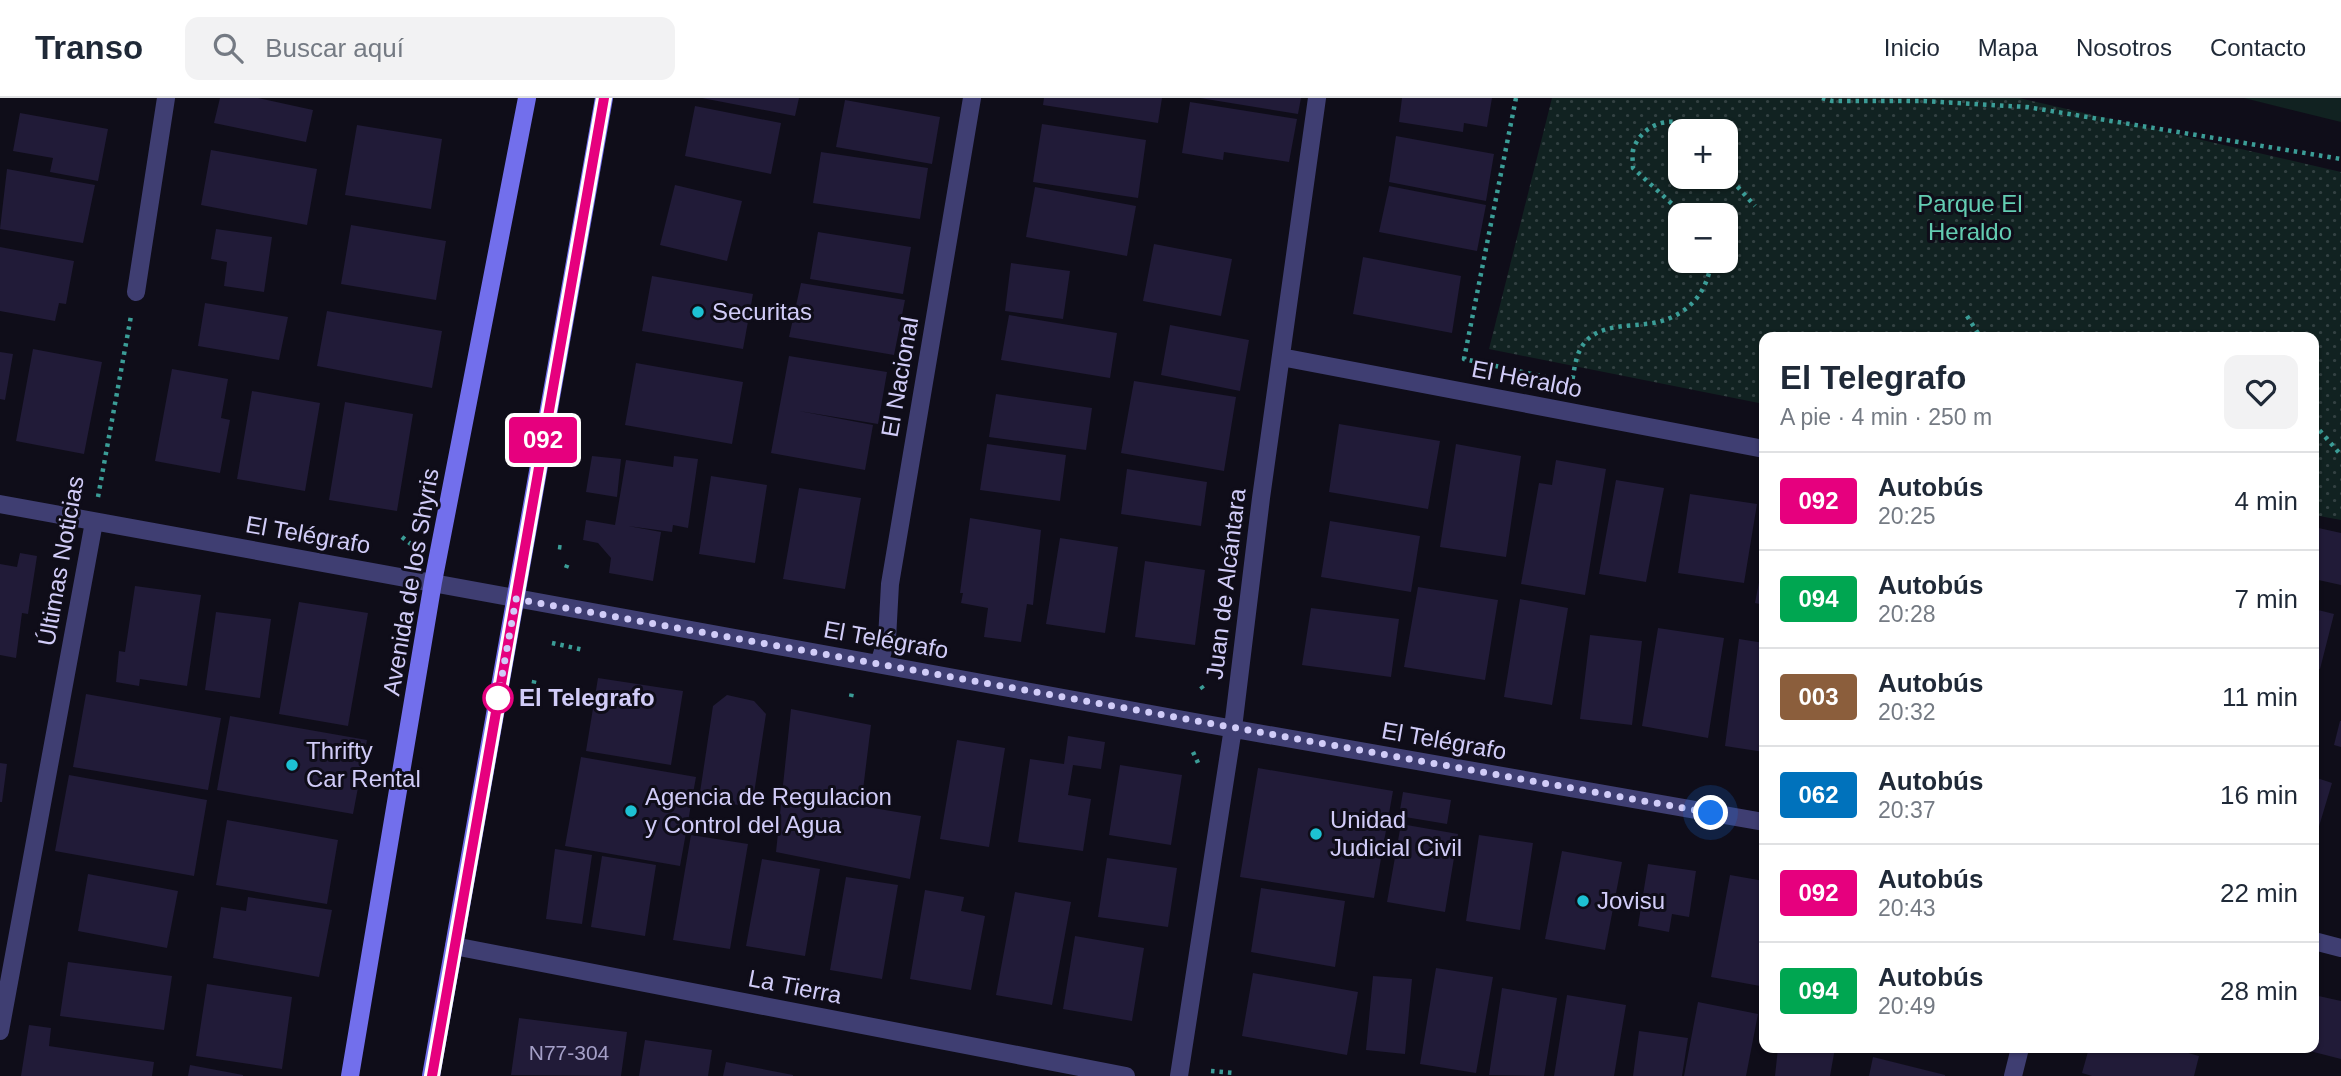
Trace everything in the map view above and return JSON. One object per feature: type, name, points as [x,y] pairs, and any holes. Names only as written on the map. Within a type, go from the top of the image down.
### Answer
[{"type":"main road","name":"Avenida de los Shyris","points":[[350,1076],[433,582],[527,98]]},
{"type":"main road","points":[[432,1076],[604,98]]},
{"type":"street","points":[[136,292],[166,98]]},
{"type":"street","name":"El Nacional","points":[[879,663],[887,639],[890,584],[972,98]]},
{"type":"street","name":"Juan de Alcántara","points":[[1179,1076],[1233,728],[1317,98]]},
{"type":"street","name":"El Heraldo","points":[[1281,357],[1759,448]]},
{"type":"street","name":"El Telégrafo","points":[[0,504],[1759,821]]},
{"type":"street","name":"Últimas Noticias","points":[[0,1031],[8,940],[93,522]]},
{"type":"street","points":[[2319,942],[2341,948]]},
{"type":"street","name":"La Tierra","points":[[454,946],[1126,1076]]},
{"type":"street","points":[[2013,1076],[2019,1053]]},
{"type":"path","points":[[1516,98],[1464,359],[1546,377]]},
{"type":"path","points":[[1822,98],[1832,101],[2027,107],[2341,159]]},
{"type":"path","points":[[1668,122],[1643,132],[1633,148],[1633,168],[1671,203]]},
{"type":"path","points":[[1738,187],[1755,206]]},
{"type":"path","points":[[1559,380],[1572,382],[1580,349],[1595,334],[1624,324],[1658,322],[1688,309],[1707,285],[1709,273]]},
{"type":"path","name":"Últimas Noticias","points":[[93,522],[136,292]]},
{"type":"path","points":[[1967,316],[1977,332]]},
{"type":"path","points":[[2319,430],[2341,455]]},
{"type":"path","points":[[402,537],[413,546]]},
{"type":"path","points":[[552,643],[584,650]]},
{"type":"path","points":[[532,691],[535,677]]},
{"type":"path","points":[[1211,1071],[1234,1073]]},
{"type":"green space","name":"Parque El Heraldo","points":[[1552,98],[2019,98],[2341,172],[2341,520],[2319,516],[2319,332],[1759,332],[1759,403],[1489,349]]},
{"type":"green space","points":[[2244,98],[2341,98],[2341,122]]},
{"type":"building","points":[[220,98],[258,98],[313,110],[306,142],[214,123]]},
{"type":"building","points":[[702,98],[799,98],[795,116]]},
{"type":"building","points":[[1044,98],[1162,98],[1158,123],[1043,105]]},
{"type":"building","points":[[1200,98],[1301,98],[1298,114]]},
{"type":"building","points":[[1402,98],[1492,98],[1487,127],[1464,123],[1463,132],[1399,122]]},
{"type":"building","points":[[845,100],[940,117],[932,164],[836,147]]},
{"type":"building","points":[[1190,102],[1297,119],[1289,162],[1224,152],[1223,160],[1182,153]]},
{"type":"building","points":[[695,106],[781,123],[771,174],[685,156]]},
{"type":"building","points":[[20,113],[108,129],[98,181],[50,172],[53,158],[13,151]]},
{"type":"building","points":[[1042,124],[1146,140],[1138,198],[1033,182]]},
{"type":"building","points":[[357,125],[442,139],[431,209],[345,195]]},
{"type":"building","points":[[1396,136],[1494,154],[1486,201],[1389,182]]},
{"type":"building","points":[[211,150],[317,169],[307,225],[201,205]]},
{"type":"building","points":[[821,152],[928,168],[920,219],[813,203]]},
{"type":"building","points":[[7,169],[95,185],[83,243],[0,229]]},
{"type":"building","points":[[675,185],[742,201],[727,261],[660,245]]},
{"type":"building","points":[[1389,186],[1486,205],[1477,251],[1379,232]]},
{"type":"building","points":[[1035,187],[1136,206],[1127,256],[1026,237]]},
{"type":"building","points":[[351,225],[446,241],[436,300],[341,284]]},
{"type":"building","points":[[216,229],[272,237],[264,292],[224,286],[227,262],[211,259]]},
{"type":"building","points":[[818,232],[911,247],[903,294],[810,279]]},
{"type":"building","points":[[1154,244],[1232,259],[1221,316],[1143,301]]},
{"type":"building","points":[[0,247],[74,261],[66,304],[59,303],[55,321],[0,311]]},
{"type":"building","points":[[1363,257],[1461,276],[1452,333],[1353,314]]},
{"type":"building","points":[[1011,263],[1070,271],[1063,319],[1005,311]]},
{"type":"building","name":"Securitas","points":[[652,276],[753,294],[743,349],[642,331]]},
{"type":"building","points":[[801,283],[905,300],[894,355],[789,337]]},
{"type":"building","points":[[205,303],[288,317],[279,360],[198,346]]},
{"type":"building","points":[[327,311],[442,331],[432,388],[317,366]]},
{"type":"building","points":[[1009,315],[1117,333],[1110,378],[1001,360]]},
{"type":"building","points":[[1170,325],[1249,340],[1240,391],[1161,375]]},
{"type":"building","points":[[33,349],[102,362],[84,454],[16,441]]},
{"type":"building","points":[[0,352],[13,354],[5,400],[0,399]]},
{"type":"building","points":[[789,356],[887,372],[878,424],[799,411],[873,425],[865,470],[771,453]]},
{"type":"building","points":[[636,363],[743,382],[732,444],[625,425]]},
{"type":"building","points":[[172,369],[228,379],[221,418],[230,420],[220,473],[155,461]]},
{"type":"building","points":[[1134,381],[1236,397],[1224,471],[1121,453]]},
{"type":"building","points":[[252,391],[320,403],[305,491],[237,479]]},
{"type":"building","points":[[996,394],[1092,408],[1086,450],[989,437]]},
{"type":"building","points":[[345,402],[413,414],[397,511],[329,500]]},
{"type":"building","points":[[1339,424],[1440,441],[1428,509],[1329,492]]},
{"type":"building","points":[[987,444],[1066,455],[1060,501],[980,490]]},
{"type":"building","points":[[1456,444],[1521,456],[1506,557],[1440,547]]},
{"type":"building","points":[[592,456],[621,459],[617,497],[586,492]]},
{"type":"building","points":[[674,456],[698,459],[688,528],[673,525],[672,532],[628,526],[661,532],[653,581],[609,573],[611,558],[598,543],[583,540],[586,520],[615,525],[626,460],[673,467]]},
{"type":"building","points":[[1556,460],[1606,469],[1585,595],[1521,584],[1539,483],[1552,485]]},
{"type":"building","points":[[1127,469],[1207,482],[1201,526],[1121,514]]},
{"type":"building","points":[[711,476],[767,485],[755,563],[699,554]]},
{"type":"building","points":[[1616,480],[1664,488],[1646,582],[1599,574]]},
{"type":"building","points":[[799,488],[861,498],[845,589],[783,579]]},
{"type":"building","points":[[1690,494],[1757,504],[1744,583],[1678,573]]},
{"type":"building","points":[[970,518],[1041,530],[1033,605],[1027,604],[1021,642],[984,637],[988,608],[961,603]]},
{"type":"building","points":[[1330,521],[1420,536],[1411,592],[1321,577]]},
{"type":"building","points":[[2319,528],[2341,533],[2341,585],[2319,580]]},
{"type":"building","points":[[1060,538],[1118,547],[1105,633],[1046,624]]},
{"type":"building","points":[[20,553],[37,556],[28,614],[22,613],[16,658],[0,655],[0,564],[17,567]]},
{"type":"building","points":[[1145,561],[1205,570],[1195,645],[1135,637]]},
{"type":"building","points":[[1759,582],[1759,604],[1755,603]]},
{"type":"building","points":[[135,586],[201,595],[187,686],[140,679],[139,686],[116,682],[119,651],[125,652]]},
{"type":"building","points":[[1418,587],[1498,600],[1485,680],[1404,667]]},
{"type":"building","points":[[1520,599],[1568,608],[1552,705],[1504,697]]},
{"type":"building","points":[[299,602],[368,613],[348,726],[279,714]]},
{"type":"building","points":[[1311,608],[1399,619],[1391,677],[1302,665]]},
{"type":"building","points":[[2319,610],[2334,614],[2319,669]]},
{"type":"building","points":[[216,612],[271,619],[260,698],[205,690]]},
{"type":"building","points":[[1658,628],[1724,638],[1708,738],[1642,726]]},
{"type":"building","points":[[1590,635],[1642,641],[1632,725],[1580,719]]},
{"type":"building","points":[[1739,639],[1759,642],[1759,751],[1725,746]]},
{"type":"building","points":[[598,678],[683,691],[671,765],[586,751]]},
{"type":"building","points":[[86,694],[221,718],[208,790],[73,767]]},
{"type":"building","points":[[727,695],[754,701],[766,714],[752,807],[699,799],[713,706]]},
{"type":"building","points":[[791,709],[871,725],[861,806],[921,816],[910,879],[776,852]]},
{"type":"building","name":"Thrifty Car Rental","points":[[230,716],[367,740],[353,814],[217,790]]},
{"type":"building","points":[[2341,721],[2341,747],[2334,745]]},
{"type":"building","points":[[1068,736],[1105,742],[1101,769],[1073,765],[1068,795],[1091,799],[1083,851],[1018,842],[1030,759],[1064,764]]},
{"type":"building","points":[[957,740],[1005,748],[989,847],[940,839]]},
{"type":"building","name":"Agencia de Regulacion y Control del Agua","points":[[581,757],[696,777],[680,866],[565,846]]},
{"type":"building","points":[[0,763],[7,764],[2,802],[0,802]]},
{"type":"building","points":[[1120,765],[1182,775],[1171,845],[1109,835]]},
{"type":"building","name":"Unidad Judicial Civil","points":[[1258,768],[1393,791],[1374,898],[1240,877]]},
{"type":"building","points":[[69,775],[207,800],[194,876],[55,851]]},
{"type":"building","points":[[2319,779],[2332,783],[2319,826]]},
{"type":"building","points":[[1403,792],[1451,800],[1447,824],[1399,816]]},
{"type":"building","points":[[227,820],[338,840],[327,904],[216,885]]},
{"type":"building","points":[[1401,824],[1458,834],[1445,912],[1387,902]]},
{"type":"building","points":[[691,835],[748,844],[730,949],[673,940]]},
{"type":"building","points":[[1479,835],[1533,843],[1520,930],[1466,921]]},
{"type":"building","points":[[555,849],[592,855],[582,924],[546,919]]},
{"type":"building","name":"Jovisu","points":[[1562,851],[1622,862],[1605,950],[1545,939]]},
{"type":"building","points":[[602,856],[656,865],[645,936],[591,927]]},
{"type":"building","points":[[1107,858],[1177,868],[1168,927],[1098,917]]},
{"type":"building","points":[[762,859],[820,869],[805,956],[746,946]]},
{"type":"building","points":[[1648,864],[1696,871],[1689,917],[1672,914],[1669,932],[1638,926]]},
{"type":"building","points":[[88,874],[178,891],[167,948],[78,931]]},
{"type":"building","points":[[1730,875],[1759,880],[1759,986],[1711,977]]},
{"type":"building","points":[[846,877],[898,885],[882,979],[830,970]]},
{"type":"building","points":[[1261,888],[1345,901],[1335,967],[1251,952]]},
{"type":"building","points":[[925,890],[964,897],[961,911],[985,916],[971,990],[910,979]]},
{"type":"building","points":[[1015,892],[1071,902],[1052,1005],[996,995]]},
{"type":"building","points":[[248,897],[332,910],[319,977],[213,958],[221,907],[246,911]]},
{"type":"building","points":[[1075,936],[1144,948],[1132,1021],[1063,1009]]},
{"type":"building","points":[[68,962],[172,976],[164,1030],[60,1016]]},
{"type":"building","points":[[1436,968],[1493,977],[1476,1073],[1420,1064]]},
{"type":"building","points":[[1253,973],[1358,992],[1347,1055],[1242,1036]]},
{"type":"building","points":[[1373,976],[1412,979],[1405,1054],[1366,1050]]},
{"type":"building","points":[[207,984],[292,997],[282,1069],[196,1056]]},
{"type":"building","points":[[1502,988],[1557,998],[1544,1076],[1489,1075]]},
{"type":"building","points":[[1567,995],[1626,1005],[1614,1076],[1554,1076]]},
{"type":"building","points":[[2319,996],[2341,1001],[2341,1059],[2318,1053]]},
{"type":"building","points":[[1698,1002],[1758,1014],[1746,1076],[1684,1076]]},
{"type":"building","points":[[519,1018],[627,1032],[621,1076],[511,1075]]},
{"type":"building","points":[[29,1025],[51,1028],[49,1046],[154,1062],[152,1076],[21,1076]]},
{"type":"building","points":[[1639,1031],[1688,1038],[1682,1076],[1633,1076]]},
{"type":"building","points":[[645,1040],[712,1050],[708,1076],[639,1076]]},
{"type":"building","points":[[1777,1053],[1834,1053],[1830,1076],[1775,1076]]},
{"type":"building","points":[[2088,1053],[2188,1053],[2199,1056],[2194,1076],[2092,1076],[2082,1073]]},
{"type":"building","points":[[1873,1057],[1945,1075],[1945,1076],[1869,1076]]},
{"type":"building","points":[[726,1062],[793,1075],[793,1076],[723,1076]]},
{"type":"building","points":[[190,1065],[243,1075],[243,1076],[188,1076]]},
{"type":"bus line","name":"092","points":[[432,1076],[604,98]]},
{"type":"place","name":"Securitas","points":[[698,312]]},
{"type":"place","name":"El Telegrafo","points":[[498,698]]},
{"type":"place","name":"Thrifty Car Rental","points":[[292,765]]},
{"type":"place","name":"Agencia de Regulacion y Control del Agua","points":[[631,811]]},
{"type":"place","name":"Unidad Judicial Civil","points":[[1316,834]]},
{"type":"place","name":"Jovisu","points":[[1583,901]]},
{"type":"route","points":[[498,698],[516,599],[1711,813]]}]
